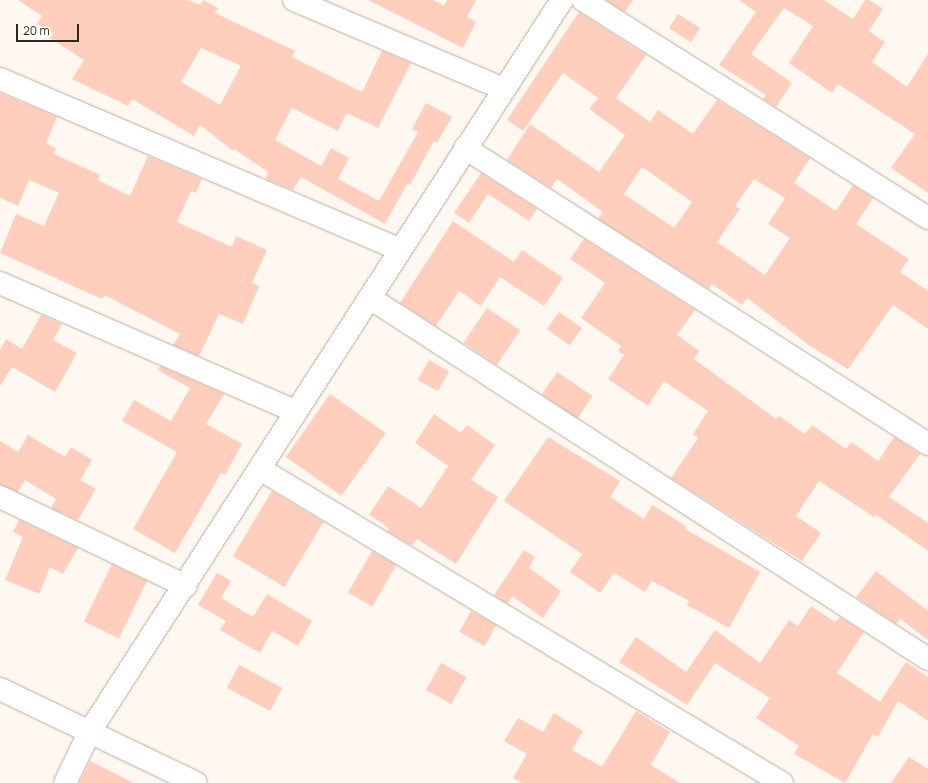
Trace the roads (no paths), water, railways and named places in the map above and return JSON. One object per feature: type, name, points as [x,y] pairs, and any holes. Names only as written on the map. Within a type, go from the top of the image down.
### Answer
[{"type":"street","points":[[294,0],[504,89]]},
{"type":"street","points":[[65,783],[90,731],[186,586],[370,298],[399,250],[562,0]]},
{"type":"street","points":[[583,0],[928,218]]},
{"type":"street","points":[[0,79],[399,250]]},
{"type":"street","points":[[465,148],[928,444]]},
{"type":"street","points":[[0,283],[296,412]]},
{"type":"street","points":[[370,298],[928,658]]},
{"type":"street","points":[[260,469],[782,783]]},
{"type":"street","points":[[0,497],[186,586]]},
{"type":"street","points":[[0,689],[196,783]]}]
